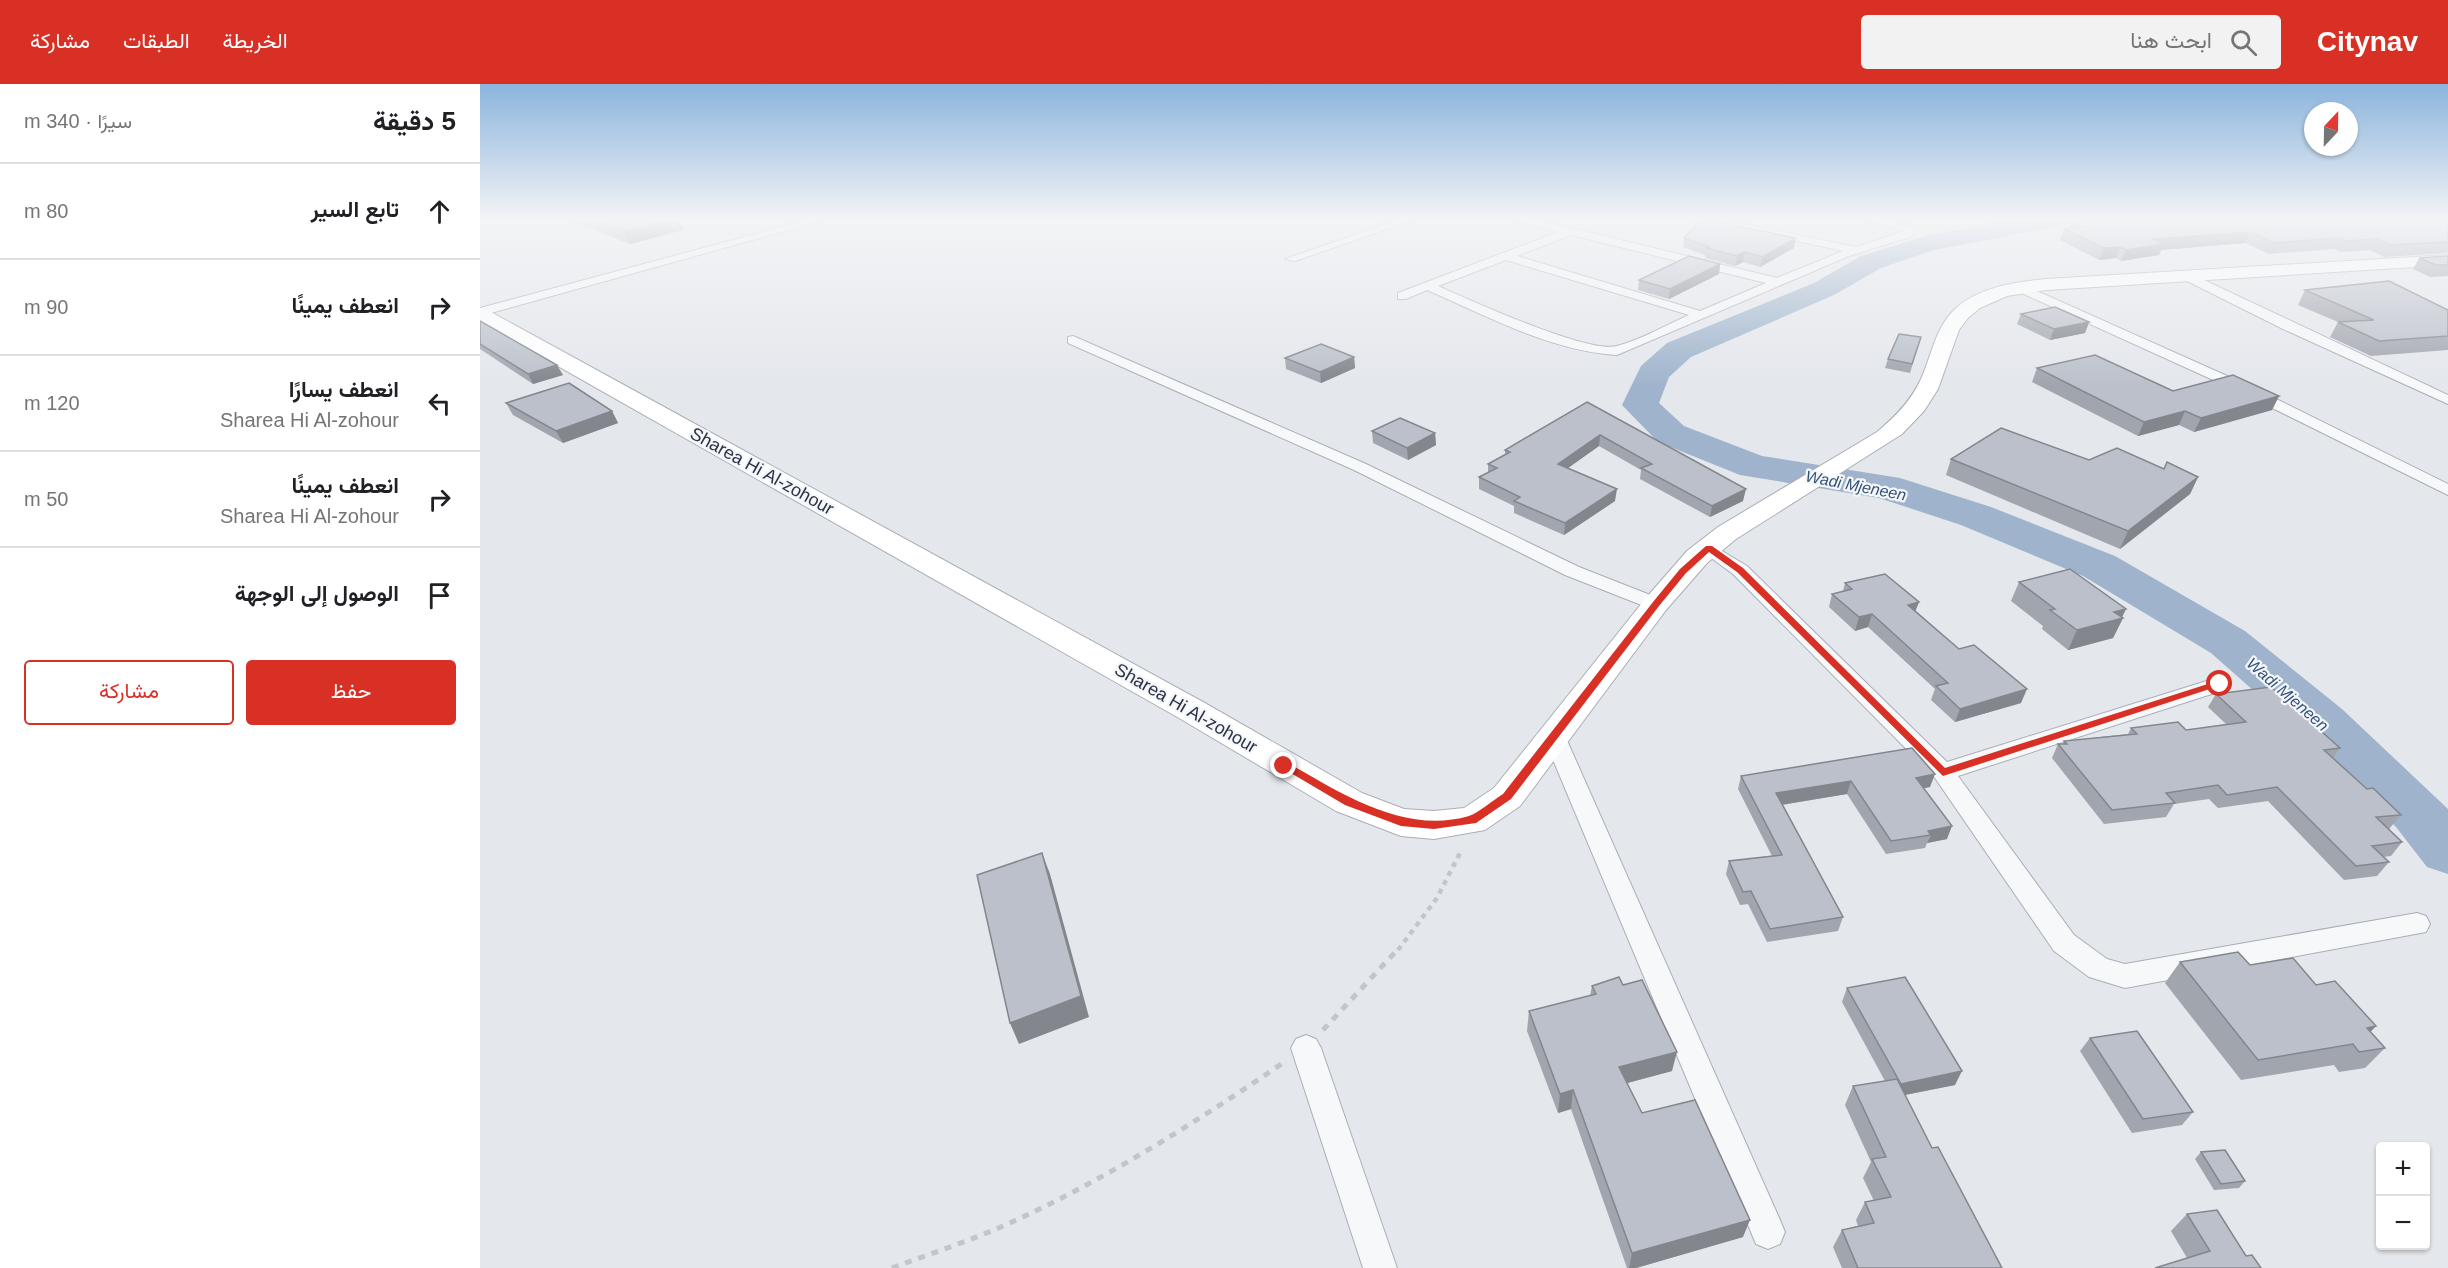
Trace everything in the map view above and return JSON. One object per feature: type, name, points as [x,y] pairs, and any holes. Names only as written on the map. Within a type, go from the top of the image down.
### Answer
[{"type":"street","points":[[480,313],[621,274]]},
{"type":"street","points":[[1402,296],[1457,274]]},
{"type":"street","points":[[1566,274],[1698,314]]},
{"type":"street","points":[[1746,274],[1778,282]]},
{"type":"street","points":[[1426,286],[1579,345],[1607,352],[1617,351],[1698,314],[1797,274]]},
{"type":"street","name":"Sharea Hi Al-zohour","points":[[480,313],[1191,710],[1349,802],[1401,822],[1434,825],[1472,820],[1507,796],[1656,604],[1683,571],[1709,548],[1727,533],[1885,437],[1919,403],[1928,388],[1953,324],[1978,302],[2019,287],[2198,274]]},
{"type":"street","points":[[2185,275],[2296,331],[2448,400]]},
{"type":"street","points":[[2019,287],[2249,391],[2448,490]]},
{"type":"street","points":[[1072,340],[1360,467],[1572,571],[1656,604]]},
{"type":"street","points":[[1709,548],[1740,570],[1943,772],[2064,943],[2099,969],[2125,976],[2417,924]]},
{"type":"street","points":[[1943,772],[2220,684]]},
{"type":"street","points":[[1554,736],[1768,1232]]},
{"type":"street","points":[[1306,1048],[1380,1268]]},
{"type":"path","points":[[892,1268],[1001,1227],[1085,1187],[1212,1112],[1306,1048],[1364,988],[1415,928],[1454,871],[1472,820]]},
{"type":"building","points":[[1651,274],[1699,274],[1670,289],[1639,280]]},
{"type":"building","points":[[2389,281],[2448,310],[2448,336],[2379,341],[2338,322],[2374,320],[2305,290]]},
{"type":"building","points":[[2055,307],[2089,322],[2054,329],[2021,314]]},
{"type":"building","points":[[480,321],[557,365],[528,374],[480,344]]},
{"type":"building","points":[[1899,334],[1921,337],[1912,364],[1888,359]]},
{"type":"building","points":[[1321,344],[1354,357],[1320,372],[1285,358]]},
{"type":"building","points":[[2095,355],[2173,391],[2233,375],[2279,396],[2201,418],[2185,411],[2144,422],[2037,368]]},
{"type":"building","points":[[569,383],[612,411],[556,431],[506,403]]},
{"type":"building","points":[[1587,402],[1746,489],[1712,506],[1641,468],[1652,464],[1600,435],[1558,464],[1617,489],[1565,523],[1514,501],[1520,497],[1479,477],[1497,468],[1488,464],[1510,452],[1505,450]]},
{"type":"building","points":[[1400,418],[1435,433],[1407,448],[1372,431]]},
{"type":"building","points":[[2001,428],[2089,460],[2117,448],[2164,469],[2167,462],[2198,477],[2128,531],[1951,459]]},
{"type":"building","points":[[2070,569],[2126,609],[2114,612],[2123,618],[2077,630],[2050,610],[2055,609],[2019,582]]},
{"type":"building","points":[[1885,574],[1919,602],[1908,605],[1959,649],[1974,645],[2027,689],[1960,709],[1936,686],[1948,683],[1872,614],[1859,617],[1832,594],[1852,589],[1845,583]]},
{"type":"building","points":[[2271,687],[2340,748],[2324,750],[2367,789],[2373,788],[2401,815],[2376,817],[2402,842],[2372,846],[2389,862],[2356,866],[2277,787],[2227,795],[2218,785],[2166,793],[2175,803],[2112,810],[2058,744],[2067,744],[2064,741],[2137,734],[2131,728],[2178,722],[2186,730],[2246,722],[2216,694]]},
{"type":"building","points":[[1912,748],[1935,774],[1916,778],[1952,826],[1928,831],[1931,835],[1891,841],[1851,781],[1776,793],[1843,917],[1770,929],[1751,891],[1743,892],[1729,861],[1782,855],[1741,776]]},
{"type":"building","points":[[1042,853],[1081,996],[1010,1023],[977,875]]},
{"type":"building","points":[[2238,952],[2250,965],[2293,958],[2316,985],[2335,981],[2376,1026],[2367,1028],[2385,1048],[2359,1052],[2353,1044],[2258,1060],[2180,962]]},
{"type":"building","points":[[1619,977],[1623,985],[1642,980],[1677,1052],[1619,1067],[1642,1113],[1695,1100],[1750,1220],[1632,1253],[1573,1090],[1560,1094],[1529,1011],[1596,994],[1592,986]]},
{"type":"building","points":[[1905,977],[1962,1071],[1901,1084],[1847,988]]},
{"type":"building","points":[[2137,1031],[2193,1112],[2143,1119],[2090,1038]]},
{"type":"building","points":[[1897,1079],[1932,1148],[1938,1147],[2002,1268],[1858,1268],[1842,1230],[1874,1223],[1865,1202],[1891,1197],[1872,1159],[1886,1157],[1853,1086]]},
{"type":"building","points":[[2225,1150],[2245,1181],[2221,1184],[2201,1152]]},
{"type":"building","points":[[2217,1210],[2246,1256],[2252,1255],[2261,1268],[2155,1268],[2210,1251],[2187,1214]]},
{"type":"waterway","name":"Wadi Mjeneen","points":[[1850,274],[1824,289],[1679,350],[1653,373],[1640,405],[1671,434],[1754,467],[1886,487],[1976,516],[2099,566],[2228,642],[2323,722],[2417,812],[2448,851]]},
{"type":"route","points":[[1284,766],[1349,802],[1401,822],[1434,825],[1472,820],[1507,796],[1656,604],[1683,571],[1709,548],[1740,570],[1943,772],[2220,684]]}]
